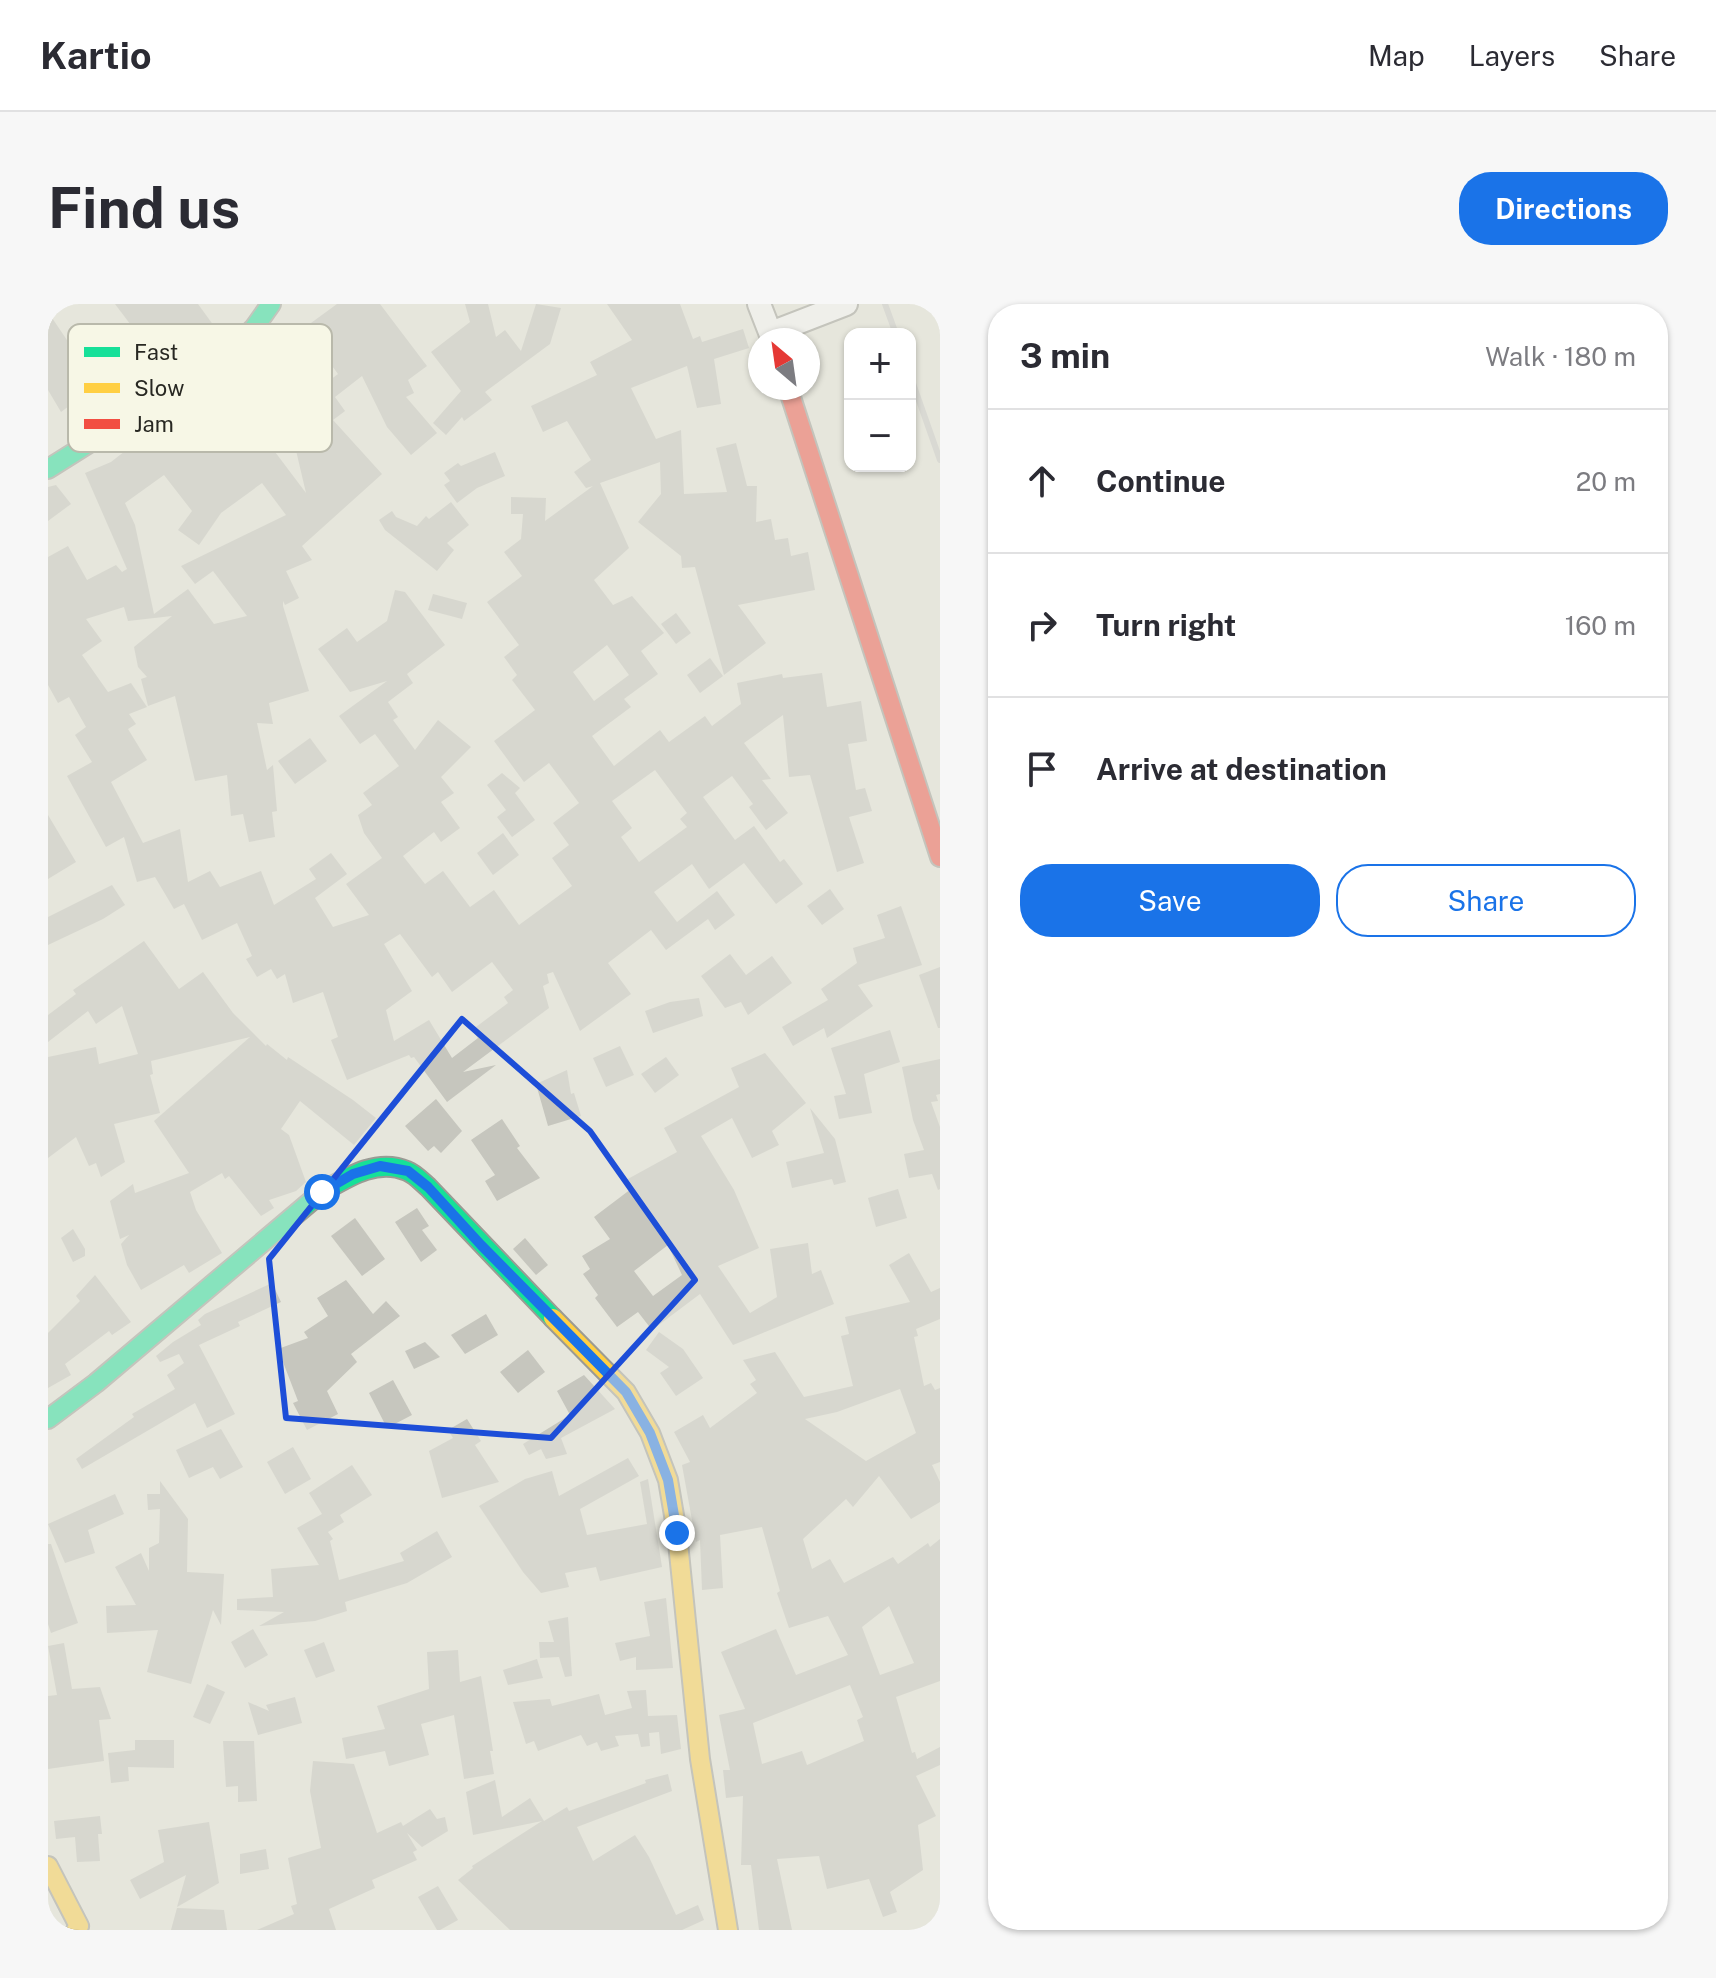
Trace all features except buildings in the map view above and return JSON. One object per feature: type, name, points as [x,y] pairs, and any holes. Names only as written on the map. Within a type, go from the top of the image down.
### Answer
[{"type":"street","points":[[257,324],[271,304]]},
{"type":"street","points":[[759,304],[769,328]]},
{"type":"street","points":[[790,328],[846,304]]},
{"type":"street","points":[[792,400],[940,857]]},
{"type":"street","points":[[48,469],[75,452]]},
{"type":"street","points":[[48,1419],[96,1383],[322,1192],[353,1174],[380,1166],[408,1171],[428,1187],[626,1392],[650,1433],[668,1480],[677,1533],[700,1759],[728,1930]]},
{"type":"street","points":[[48,1866],[81,1929]]},
{"type":"highlighted area","points":[[462,1019],[590,1131],[695,1280],[551,1438],[286,1418],[269,1259]]},
{"type":"railway","points":[[885,304],[894,328]]},
{"type":"railway","points":[[916,392],[940,460]]},
{"type":"traffic: fast","points":[[257,324],[271,304]]},
{"type":"traffic: fast","points":[[48,469],[75,452]]},
{"type":"traffic: fast","points":[[48,1419],[96,1383],[322,1192],[352,1175],[374,1168],[396,1168],[418,1178],[553,1318]]},
{"type":"traffic: slow","points":[[553,1318],[626,1392],[650,1433],[668,1480],[677,1533],[700,1759],[728,1930]]},
{"type":"traffic: slow","points":[[48,1866],[79,1926],[76,1930]]},
{"type":"traffic: jam","points":[[792,400],[940,857]]},
{"type":"route","points":[[322,1192],[353,1174],[380,1166],[408,1171],[428,1187],[626,1392],[650,1433],[668,1480],[677,1533]]}]
